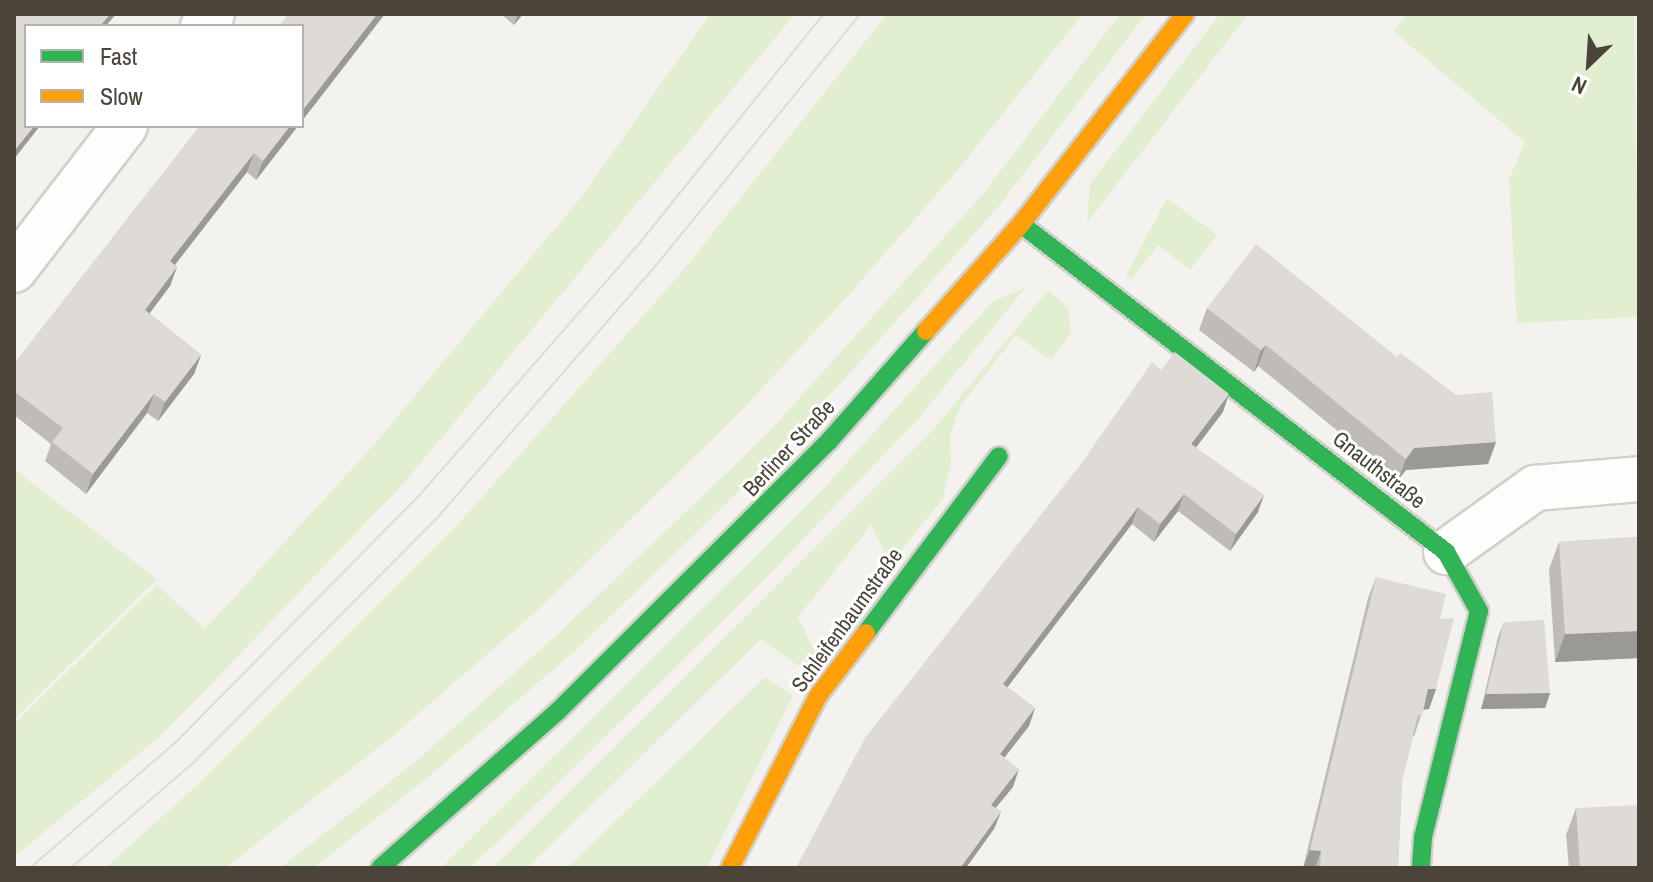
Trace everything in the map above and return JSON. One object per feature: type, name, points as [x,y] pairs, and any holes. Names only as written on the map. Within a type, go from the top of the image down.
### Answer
[{"type":"street","name":"Berliner Straße","points":[[380,868],[548,721],[733,542],[1021,224],[1185,14]]},
{"type":"street","points":[[14,270],[123,128]]},
{"type":"street","name":"Gnauthstraße","points":[[1021,224],[1446,552],[1479,611],[1423,837],[1421,868]]},
{"type":"street","name":"Schleifenbaumstraße","points":[[730,868],[818,696],[999,456]]},
{"type":"street","points":[[1446,552],[1535,488],[1639,479]]},
{"type":"green space","points":[[710,14],[795,14],[403,484],[165,732],[14,857],[14,724],[157,585],[205,629],[372,447],[583,195]]},
{"type":"green space","points":[[887,14],[1083,14],[957,171],[847,297],[740,412],[538,610],[394,735],[225,868],[105,868],[205,778],[453,530],[681,273]]},
{"type":"green space","points":[[1120,14],[1146,14],[998,207],[780,451],[577,649],[426,779],[313,868],[280,868],[413,764],[560,632],[765,436],[983,194]]},
{"type":"green space","points":[[1220,14],[1248,14],[1087,223],[1090,184]]},
{"type":"green space","points":[[1407,14],[1634,14],[1639,317],[1517,323],[1509,179],[1525,142],[1393,31]]},
{"type":"green space","points":[[1167,198],[1217,235],[1190,270],[1158,245],[1132,279],[1126,276]]},
{"type":"green space","points":[[1026,287],[919,418],[761,583],[498,842],[468,868],[441,868],[822,490],[992,302]]},
{"type":"green space","points":[[1048,290],[1068,308],[1071,333],[1051,360],[1016,335],[960,407],[950,435],[951,466],[943,498],[891,564],[871,525],[798,617],[818,659],[808,673],[761,639],[527,868],[493,868],[932,431]]},
{"type":"green space","points":[[14,469],[157,579],[14,719]]},
{"type":"green space","points":[[765,677],[793,696],[707,868],[567,868]]},
{"type":"building","points":[[14,14],[110,14],[102,24],[24,24],[24,128],[32,128],[14,151]]},
{"type":"building","points":[[288,14],[377,14],[304,108],[304,24],[280,24]]},
{"type":"building","points":[[198,128],[288,128],[263,161],[254,153],[170,261],[177,267],[145,310],[201,355],[165,402],[154,394],[93,474],[52,442],[63,428],[14,391],[14,364]]},
{"type":"building","points":[[1256,244],[1397,357],[1401,353],[1456,395],[1492,392],[1496,442],[1414,448],[1406,459],[1266,345],[1261,350],[1207,308]]},
{"type":"building","points":[[1175,352],[1229,394],[1191,444],[1264,495],[1236,534],[1184,494],[1160,524],[1138,507],[1003,684],[1035,708],[1000,754],[1019,769],[991,805],[1001,812],[960,868],[796,868],[865,738],[1081,464],[1152,362],[1161,370]]},
{"type":"building","points":[[1639,537],[1639,631],[1565,634],[1559,542]]},
{"type":"building","points":[[1376,577],[1446,594],[1440,619],[1454,618],[1436,689],[1428,689],[1422,716],[1418,715],[1402,780],[1398,868],[1320,868],[1321,851],[1310,850]]},
{"type":"building","points":[[1544,620],[1550,693],[1486,694],[1504,622]]},
{"type":"building","points":[[1639,805],[1639,868],[1580,868],[1576,808]]},
{"type":"tram line","points":[[30,868],[175,743],[418,497],[642,240],[824,14]]},
{"type":"tram line","points":[[71,868],[193,763],[438,517],[662,258],[860,14]]},
{"type":"traffic: fast","points":[[1021,224],[1446,552],[1479,611],[1423,837],[1421,868]]},
{"type":"traffic: fast","points":[[380,868],[558,711],[829,441],[926,331]]},
{"type":"traffic: fast","points":[[866,633],[999,456]]},
{"type":"traffic: slow","points":[[926,331],[1021,224],[1185,14]]},
{"type":"traffic: slow","points":[[730,868],[818,696],[866,633]]}]
